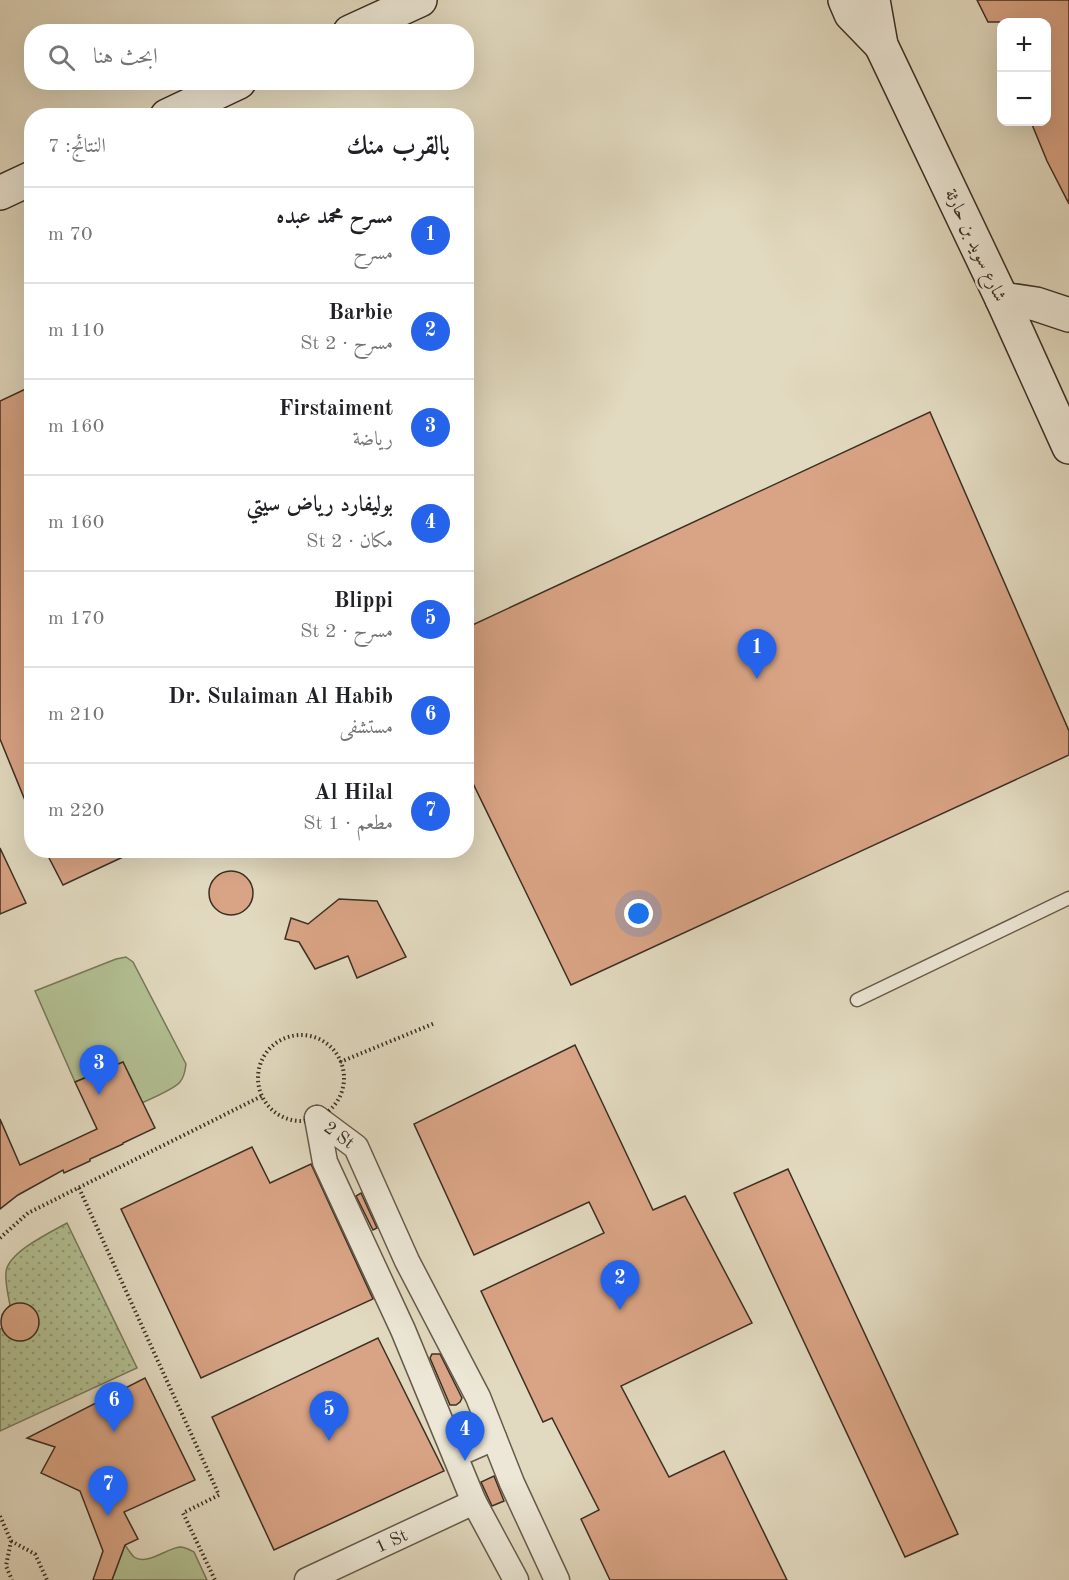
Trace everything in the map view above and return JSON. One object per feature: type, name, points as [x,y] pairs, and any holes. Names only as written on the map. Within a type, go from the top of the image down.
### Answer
[{"type":"street","points":[[368,24],[420,0]]},
{"type":"street","points":[[845,0],[851,14],[881,45]]},
{"type":"street","points":[[873,0],[881,45]]},
{"type":"street","name":"شارع سويد بن حارثة","points":[[881,45],[1002,299],[1069,447]]},
{"type":"street","points":[[184,108],[222,90]]},
{"type":"street","points":[[0,193],[24,182]]},
{"type":"street","points":[[1002,299],[1036,304],[1069,315]]},
{"type":"street","name":"2 St","points":[[317,1118],[356,1147],[407,1261],[478,1397],[512,1484],[557,1580]]},
{"type":"street","name":"2 St","points":[[317,1118],[325,1162],[403,1330],[474,1502],[516,1580]]},
{"type":"street","points":[[386,1295],[417,1280]]},
{"type":"street","points":[[454,1455],[494,1438]]},
{"type":"street","name":"1 St","points":[[307,1580],[474,1502]]},
{"type":"street","points":[[500,1549],[535,1532]]},
{"type":"lane","points":[[857,1000],[1069,898]]},
{"type":"path","points":[[340,1062],[435,1023]]},
{"type":"path","points":[[297,1035],[310,1036],[323,1041],[333,1050],[340,1062],[344,1075],[343,1088],[338,1101],[329,1111],[317,1118],[304,1121],[291,1120],[279,1115],[269,1107],[262,1096],[258,1083],[258,1070],[263,1057],[284,1039],[297,1035]]},
{"type":"path","points":[[0,1238],[28,1213],[262,1096]]},
{"type":"path","points":[[79,1188],[219,1495],[183,1513],[215,1580]]},
{"type":"path","points":[[0,1516],[11,1541],[6,1566],[12,1580]]},
{"type":"path","points":[[11,1541],[34,1554],[47,1580]]},
{"type":"green space","points":[[126,957],[133,962],[186,1064],[183,1078],[176,1086],[121,1112],[114,1095],[135,1086],[123,1062],[75,1082],[35,991]]},
{"type":"green space","points":[[67,1223],[137,1368],[0,1431],[0,1329],[2,1328],[2,1315],[10,1305],[6,1272],[14,1257],[22,1250]]},
{"type":"green space","points":[[125,1545],[134,1557],[139,1559],[151,1558],[175,1548],[187,1549],[194,1552],[207,1580],[112,1580]]},
{"type":"building","points":[[977,0],[1069,0],[1069,204],[1033,126],[1051,126],[1051,18],[997,18],[997,22],[988,22]]},
{"type":"building","points":[[24,390],[24,798],[0,739],[0,401]]},
{"type":"building","points":[[930,412],[1069,731],[1069,755],[571,985],[474,785],[474,624]]},
{"type":"building","points":[[0,848],[26,903],[0,914]]},
{"type":"building","points":[[49,858],[121,858],[63,885]]},
{"type":"building","points":[[231,871],[247,877],[253,893],[247,909],[231,915],[215,909],[209,893],[215,877]]},
{"type":"building","points":[[339,899],[377,901],[406,957],[357,978],[348,956],[315,969],[299,942],[285,939],[291,918],[308,924]]},
{"type":"building","points":[[575,1045],[653,1210],[685,1196],[752,1323],[621,1386],[669,1477],[724,1451],[787,1580],[610,1580],[581,1519],[599,1510],[552,1418],[543,1422],[481,1291],[604,1233],[589,1202],[474,1255],[414,1124]]},
{"type":"building","points":[[123,1062],[155,1128],[64,1173],[63,1170],[18,1195],[0,1209],[0,1119],[20,1165],[97,1129],[75,1082]]},
{"type":"building","points":[[252,1147],[270,1183],[311,1164],[373,1299],[201,1378],[121,1209]]},
{"type":"building","points":[[788,1169],[958,1534],[905,1557],[734,1193]]},
{"type":"building","points":[[361,1193],[377,1228],[373,1230],[356,1196]]},
{"type":"building","points":[[20,1303],[34,1308],[39,1322],[34,1336],[20,1341],[6,1336],[1,1322],[6,1308]]},
{"type":"building","points":[[378,1338],[444,1471],[274,1550],[212,1417]]},
{"type":"building","points":[[432,1354],[440,1354],[462,1398],[456,1405],[450,1405],[430,1358]]},
{"type":"building","points":[[145,1378],[195,1480],[124,1512],[138,1539],[125,1545],[112,1580],[93,1580],[103,1551],[80,1491],[41,1473],[55,1447],[27,1438]]},
{"type":"building","points":[[494,1476],[504,1501],[492,1506],[481,1482]]},
{"type":"place","name":"مسرح محمد عبده","points":[[757,679]]},
{"type":"place","name":"Firstaiment","points":[[99,1095]]},
{"type":"place","name":"Barbie","points":[[620,1310]]},
{"type":"place","name":"Dr. Sulaiman Al Habib","points":[[114,1432]]},
{"type":"place","name":"Blippi","points":[[329,1441]]},
{"type":"place","name":"بوليفارد رياض سيتي","points":[[465,1461]]},
{"type":"place","name":"Al Hilal","points":[[108,1516]]}]
